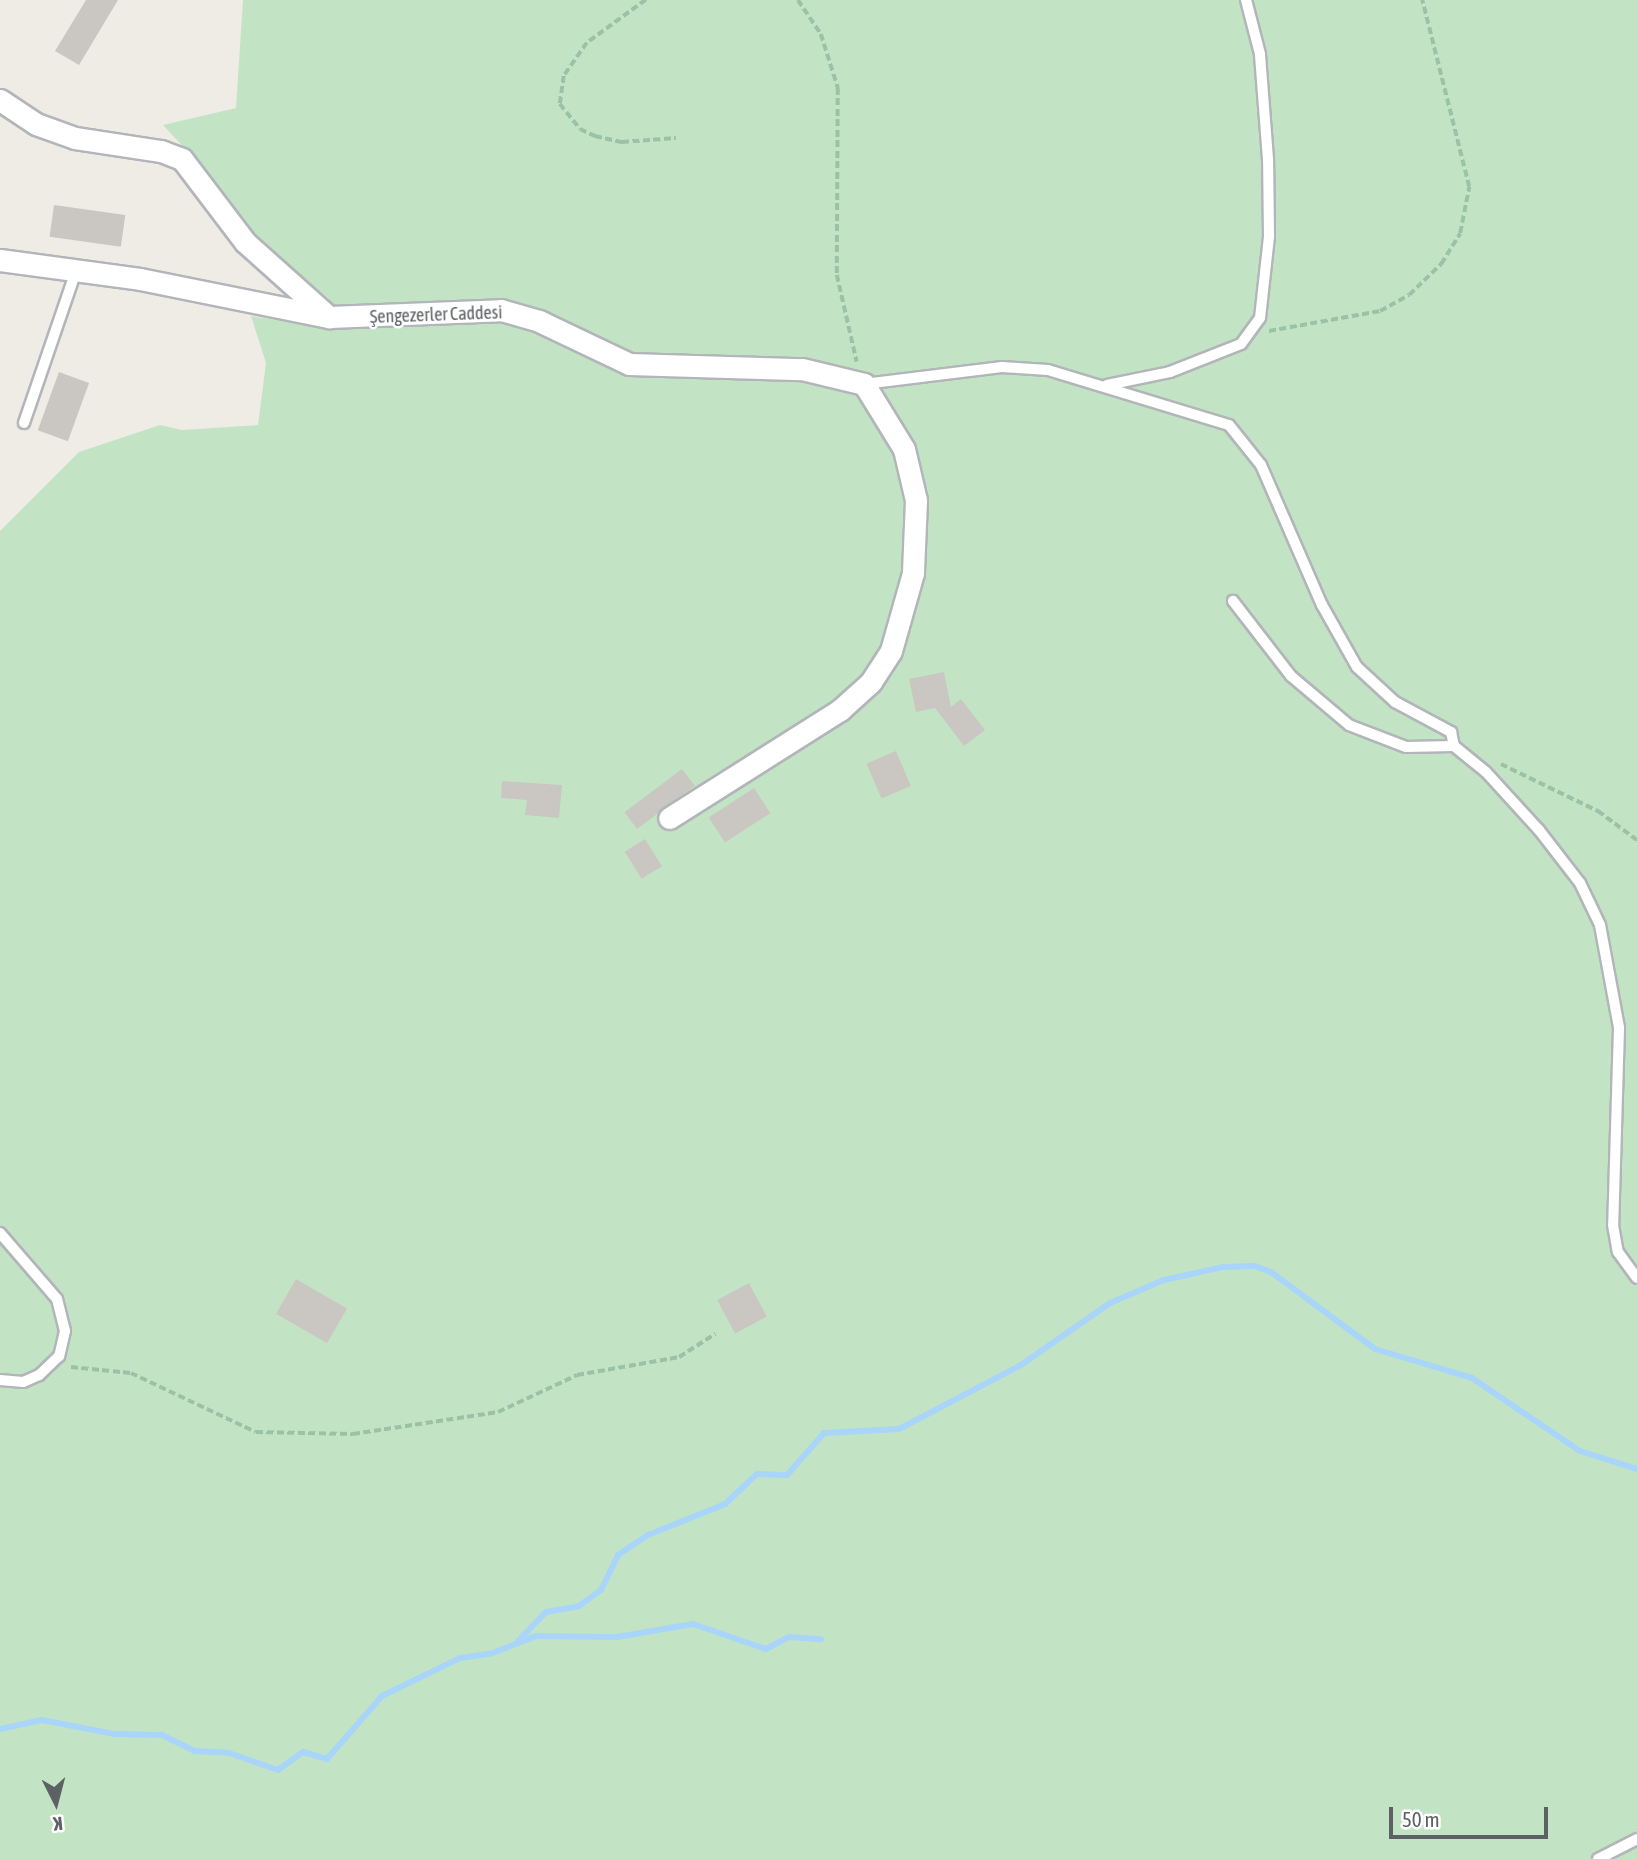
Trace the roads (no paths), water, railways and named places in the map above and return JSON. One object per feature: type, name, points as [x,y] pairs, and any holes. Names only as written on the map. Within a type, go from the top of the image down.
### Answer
[{"type":"street","points":[[0,100],[36,124],[75,138],[162,150],[182,159],[245,242],[328,317]]},
{"type":"street","name":"Şengezerler Caddesi","points":[[0,260],[76,271],[328,317],[501,310],[538,321],[629,364],[802,369],[864,384]]},
{"type":"street","points":[[669,818],[840,710],[871,682],[891,651],[913,573],[916,500],[904,449],[864,384]]},
{"type":"lane","points":[[1106,385],[1170,372],[1241,344],[1253,333],[1264,299],[1269,205],[1260,54],[1247,0]]},
{"type":"lane","points":[[24,423],[76,271]]},
{"type":"lane","points":[[864,384],[1002,367],[1048,370],[1216,419],[1242,439],[1270,482],[1322,605],[1357,667],[1388,698],[1451,732],[1454,746],[1486,772],[1539,830],[1580,883],[1600,925],[1619,1028],[1613,1224],[1618,1252],[1637,1278]]},
{"type":"lane","points":[[1233,601],[1291,676],[1349,725],[1406,747],[1454,746]]},
{"type":"lane","points":[[0,1233],[65,1315],[59,1356],[23,1382],[0,1380]]},
{"type":"lane","points":[[1598,1859],[1637,1839]]},
{"type":"waterway","points":[[518,1641],[546,1612],[579,1606],[601,1590],[618,1555],[648,1535],[725,1504],[757,1474],[787,1475],[824,1433],[899,1429],[1021,1365],[1110,1303],[1164,1280],[1223,1267],[1255,1266],[1271,1272],[1375,1349],[1472,1378],[1580,1451],[1637,1469]]},
{"type":"waterway","points":[[0,1729],[42,1720],[114,1734],[162,1735],[195,1751],[229,1753],[278,1770],[303,1752],[327,1759],[382,1696],[460,1658],[490,1654],[536,1636],[617,1637],[693,1624],[766,1649],[789,1637],[821,1639]]}]
